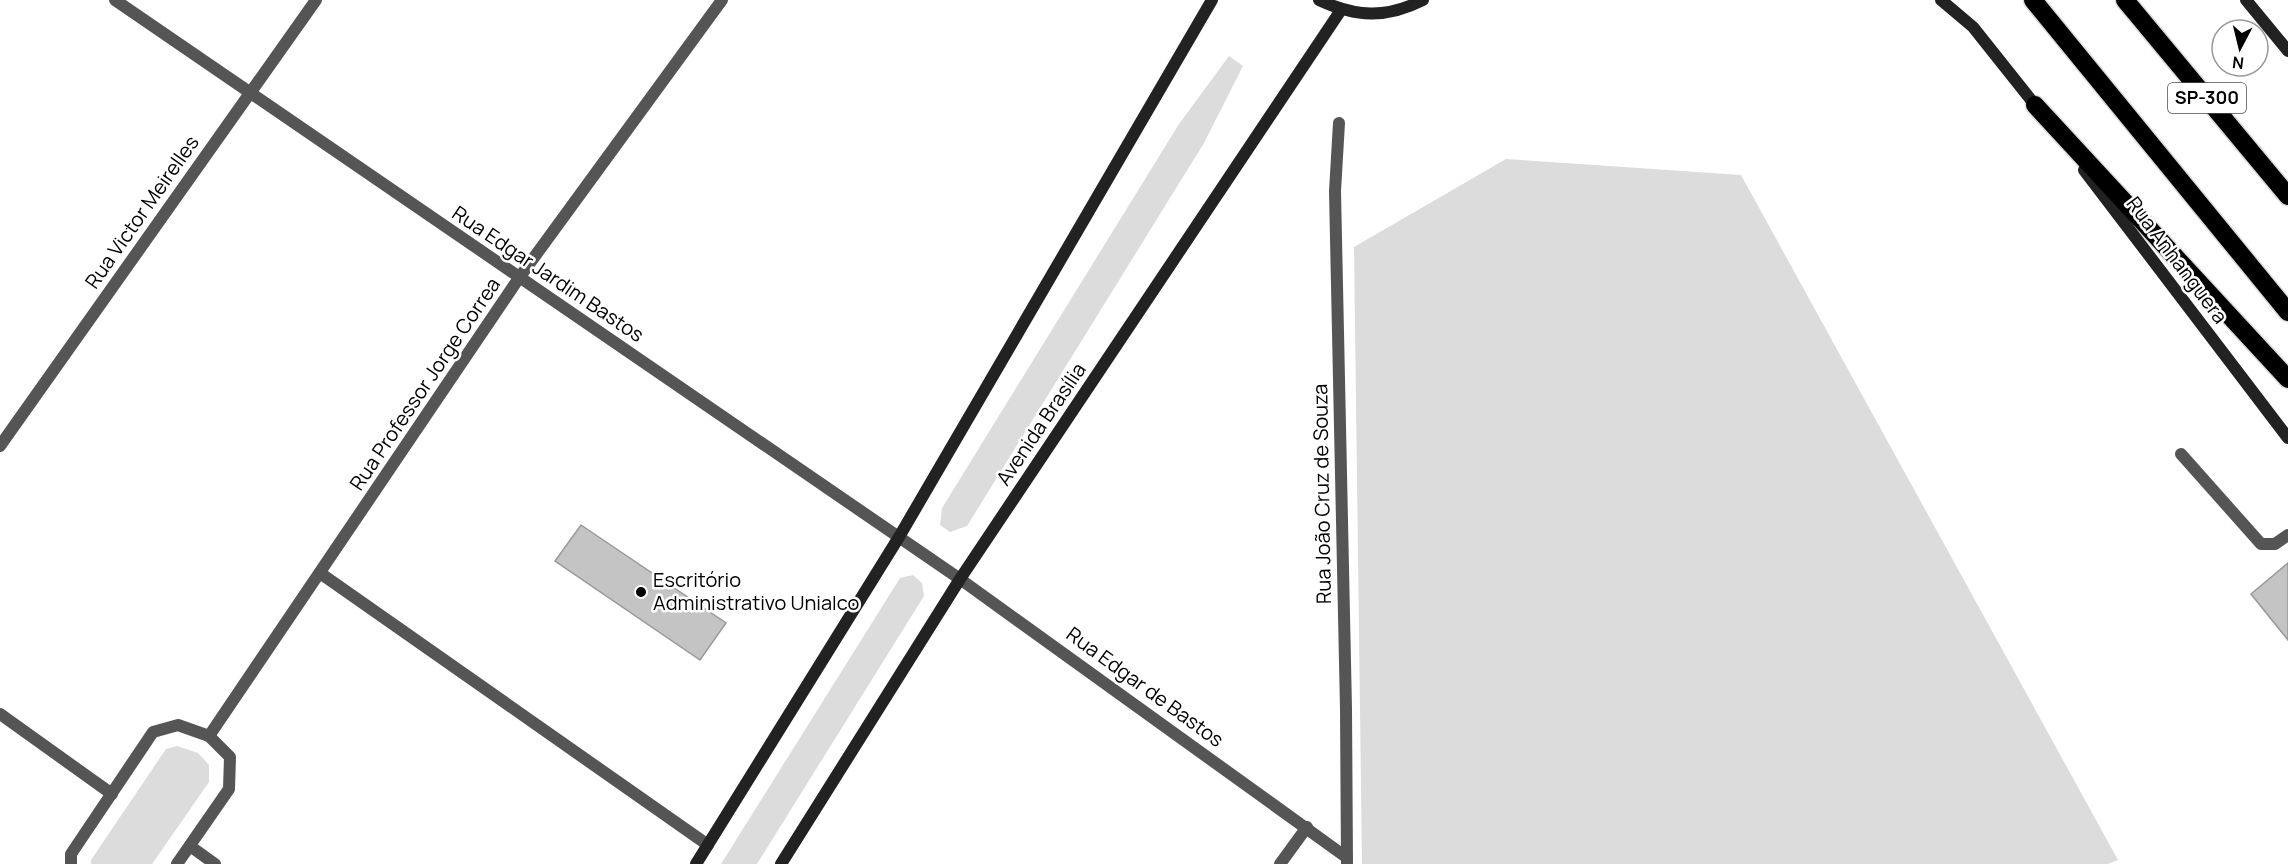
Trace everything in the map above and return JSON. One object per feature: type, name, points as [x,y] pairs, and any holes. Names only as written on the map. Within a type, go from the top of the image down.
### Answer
[{"type":"highway","points":[[2033,0],[2288,312]]},
{"type":"highway","name":"SP-300","points":[[2125,0],[2288,196]]},
{"type":"highway","points":[[2036,105],[2288,379]]},
{"type":"main road","points":[[696,864],[899,537],[1212,0]]},
{"type":"main road","points":[[1319,0],[1341,10],[1374,14],[1406,8],[1423,0]]},
{"type":"main road","points":[[1941,0],[1973,27],[2036,105]]},
{"type":"main road","points":[[2246,0],[2288,51]]},
{"type":"main road","name":"Avenida Brasília","points":[[781,864],[960,579],[1341,10]]},
{"type":"main road","name":"Rua Anhanguera","points":[[2036,105],[2288,438]]},
{"type":"street","name":"Rua Edgar Jardim Bastos","points":[[115,0],[960,579]]},
{"type":"street","name":"Rua Victor Meirelles","points":[[0,446],[316,0]]},
{"type":"street","name":"Rua Professor Jorge Correa","points":[[209,736],[519,278],[722,0]]},
{"type":"street","name":"Rua João Cruz de Souza","points":[[1340,123],[1335,191],[1347,860]]},
{"type":"street","points":[[2181,454],[2261,544],[2275,544],[2288,535]]},
{"type":"street","points":[[320,573],[708,845]]},
{"type":"street","name":"Rua Edgar de Bastos","points":[[960,579],[1307,827],[1347,860]]},
{"type":"street","points":[[0,714],[112,794]]},
{"type":"street","points":[[71,864],[70,854],[153,732],[178,725],[209,736],[230,757],[229,789],[177,864]]},
{"type":"street","points":[[1280,864],[1307,827]]},
{"type":"street","points":[[190,846],[215,864]]},
{"type":"shaded area","points":[[1229,56],[1243,66],[1204,143],[967,526],[950,532],[940,525],[942,508],[1179,124]]},
{"type":"shaded area","points":[[1506,159],[1741,175],[2118,860],[2108,864],[1362,864],[1354,247]]},
{"type":"shaded area","points":[[913,575],[922,583],[924,596],[757,864],[721,864],[900,578]]},
{"type":"shaded area","points":[[177,746],[198,753],[209,765],[209,782],[152,864],[91,864],[91,860],[166,749]]},
{"type":"building","name":"Escritório Administrativo Unialco","points":[[581,525],[726,623],[700,660],[555,561]]},
{"type":"building","points":[[2288,563],[2288,640],[2251,594]]},
{"type":"place","name":"Escritório Administrativo Unialco","points":[[641,592]]}]
